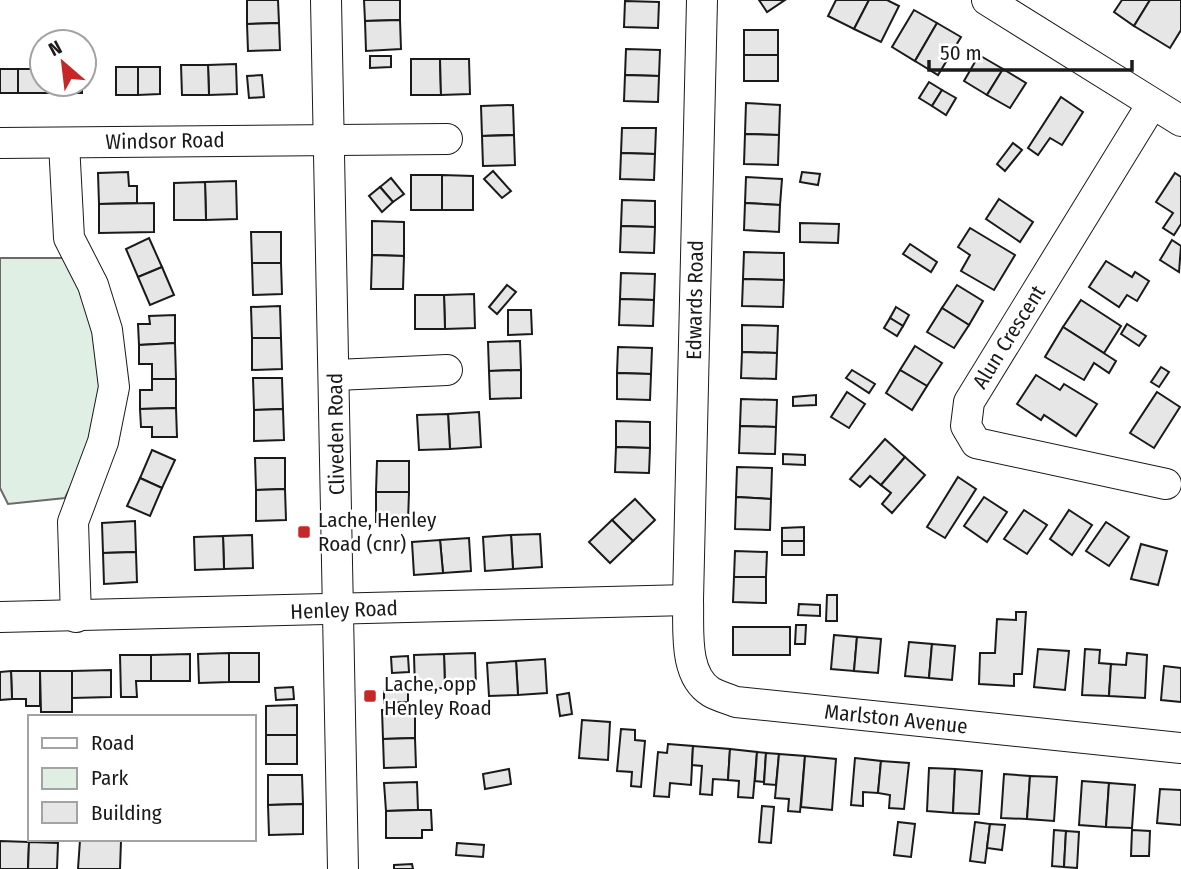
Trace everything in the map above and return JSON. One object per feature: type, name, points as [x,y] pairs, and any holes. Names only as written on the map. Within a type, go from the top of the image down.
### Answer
[{"type":"street","name":"Cliveden Road","points":[[326,0],[336,374],[343,869]]},
{"type":"street","name":"Edwards Road","points":[[688,600],[702,0]]},
{"type":"street","points":[[987,0],[1181,121]]},
{"type":"street","name":"Alun Crescent","points":[[1152,104],[969,402],[966,426],[976,443],[1166,484]]},
{"type":"street","name":"Windsor Road","points":[[0,143],[447,139]]},
{"type":"street","points":[[64,143],[69,238],[93,285],[107,330],[114,387],[103,442],[73,522],[76,617]]},
{"type":"street","points":[[336,374],[447,370]]},
{"type":"street","name":"Henley Road","points":[[0,617],[688,600]]},
{"type":"street","name":"Marlston Avenue","points":[[688,600],[692,664],[698,680],[709,691],[736,702],[1181,748]]},
{"type":"green space","points":[[0,258],[63,258],[85,300],[92,322],[100,369],[97,416],[92,439],[65,498],[8,504],[0,488]]},
{"type":"building","points":[[247,0],[278,0],[279,23],[247,24]]},
{"type":"building","points":[[364,0],[400,0],[400,20],[365,21]]},
{"type":"building","points":[[759,0],[785,0],[767,12]]},
{"type":"building","points":[[836,0],[869,0],[854,29],[828,16]]},
{"type":"building","points":[[869,0],[887,0],[899,6],[881,42],[854,29]]},
{"type":"building","points":[[1122,0],[1150,0],[1134,26],[1114,12]]},
{"type":"building","points":[[1150,0],[1181,0],[1181,30],[1170,48],[1134,26]]},
{"type":"building","points":[[625,1],[659,2],[658,28],[624,27]]},
{"type":"building","points":[[914,10],[937,23],[915,61],[892,47]]},
{"type":"building","points":[[400,20],[401,49],[366,51],[365,21]]},
{"type":"building","points":[[279,23],[280,50],[248,51],[247,24]]},
{"type":"building","points":[[937,23],[961,37],[938,75],[915,61]]},
{"type":"building","points":[[744,30],[778,30],[778,55],[744,55]]},
{"type":"building","points":[[626,49],[660,50],[659,76],[625,75]]},
{"type":"building","points":[[744,55],[778,55],[778,81],[744,81]]},
{"type":"building","points":[[979,55],[1003,69],[987,95],[964,81]]},
{"type":"building","points":[[370,56],[391,56],[391,67],[370,68]]},
{"type":"building","points":[[411,59],[440,59],[441,95],[411,95]]},
{"type":"building","points":[[440,59],[469,59],[470,94],[441,95]]},
{"type":"building","points":[[236,64],[237,94],[209,95],[208,65]]},
{"type":"building","points":[[181,65],[208,65],[209,95],[182,95]]},
{"type":"building","points":[[116,67],[138,67],[138,95],[116,95]]},
{"type":"building","points":[[138,67],[160,67],[160,94],[138,95]]},
{"type":"building","points":[[0,69],[18,69],[18,93],[0,93]]},
{"type":"building","points":[[18,69],[28,69],[28,93],[18,93]]},
{"type":"building","points":[[1003,69],[1026,83],[1010,108],[987,95]]},
{"type":"building","points":[[262,75],[264,97],[249,98],[247,76]]},
{"type":"building","points":[[625,75],[659,76],[658,102],[624,101]]},
{"type":"building","points":[[929,82],[942,90],[932,106],[919,98]]},
{"type":"building","points":[[942,90],[956,98],[946,115],[932,106]]},
{"type":"building","points":[[1061,97],[1083,112],[1062,145],[1050,138],[1038,155],[1028,148]]},
{"type":"building","points":[[746,103],[780,105],[779,135],[745,134]]},
{"type":"building","points":[[513,105],[514,135],[482,136],[481,106]]},
{"type":"building","points":[[622,128],[656,128],[655,154],[621,153]]},
{"type":"building","points":[[745,134],[779,135],[778,165],[744,164]]},
{"type":"building","points":[[514,135],[515,165],[483,166],[482,136]]},
{"type":"building","points":[[1013,143],[1022,150],[1005,171],[997,164]]},
{"type":"building","points":[[621,153],[655,154],[654,180],[620,179]]},
{"type":"building","points":[[493,171],[511,191],[502,198],[484,179]]},
{"type":"building","points":[[128,172],[129,186],[137,186],[137,203],[99,204],[98,173]]},
{"type":"building","points":[[802,172],[820,174],[818,185],[800,182]]},
{"type":"building","points":[[1175,173],[1181,177],[1181,224],[1174,235],[1163,228],[1173,213],[1156,202]]},
{"type":"building","points":[[411,175],[442,175],[442,210],[411,210]]},
{"type":"building","points":[[442,175],[473,176],[473,210],[442,210]]},
{"type":"building","points":[[746,177],[782,179],[780,205],[745,203]]},
{"type":"building","points":[[391,178],[404,194],[393,202],[380,187]]},
{"type":"building","points":[[236,181],[237,219],[206,220],[205,182]]},
{"type":"building","points":[[205,182],[206,220],[174,220],[174,183]]},
{"type":"building","points":[[380,187],[393,202],[382,212],[369,196]]},
{"type":"building","points":[[999,199],[1033,222],[1020,242],[986,219]]},
{"type":"building","points":[[622,200],[655,201],[655,227],[621,226]]},
{"type":"building","points":[[154,203],[154,232],[99,233],[99,204]]},
{"type":"building","points":[[745,203],[780,205],[779,232],[744,230]]},
{"type":"building","points":[[372,221],[404,222],[404,256],[372,255]]},
{"type":"building","points":[[800,223],[839,224],[838,243],[800,242]]},
{"type":"building","points":[[621,226],[655,227],[654,253],[620,252]]},
{"type":"building","points":[[970,228],[1015,255],[994,290],[961,271],[970,255],[958,247]]},
{"type":"building","points":[[251,232],[281,232],[281,263],[252,263]]},
{"type":"building","points":[[149,238],[162,267],[138,277],[126,249]]},
{"type":"building","points":[[1172,240],[1181,246],[1179,272],[1160,260]]},
{"type":"building","points":[[910,244],[937,262],[931,272],[903,254]]},
{"type":"building","points":[[744,252],[784,253],[784,280],[743,279]]},
{"type":"building","points":[[372,255],[404,256],[403,289],[371,289]]},
{"type":"building","points":[[1106,261],[1132,277],[1135,272],[1149,281],[1137,301],[1127,295],[1119,307],[1089,287]]},
{"type":"building","points":[[252,263],[281,263],[282,294],[253,295]]},
{"type":"building","points":[[162,267],[174,295],[150,305],[138,277]]},
{"type":"building","points":[[621,273],[655,274],[654,300],[620,299]]},
{"type":"building","points":[[743,279],[784,280],[783,307],[742,306]]},
{"type":"building","points":[[507,285],[516,292],[497,314],[489,307]]},
{"type":"building","points":[[957,285],[983,301],[969,325],[942,308]]},
{"type":"building","points":[[474,294],[475,328],[445,329],[444,295]]},
{"type":"building","points":[[415,295],[444,295],[445,329],[415,329]]},
{"type":"building","points":[[620,299],[654,300],[653,326],[619,325]]},
{"type":"building","points":[[1081,300],[1121,326],[1104,353],[1063,327]]},
{"type":"building","points":[[280,306],[281,338],[252,338],[251,307]]},
{"type":"building","points":[[896,307],[909,315],[903,326],[890,318]]},
{"type":"building","points":[[942,308],[969,325],[954,348],[927,332]]},
{"type":"building","points":[[508,310],[531,310],[532,334],[508,335]]},
{"type":"building","points":[[175,315],[175,343],[139,345],[138,324],[150,324],[149,316]]},
{"type":"building","points":[[890,318],[903,326],[897,336],[884,328]]},
{"type":"building","points":[[1127,324],[1146,336],[1139,346],[1121,334]]},
{"type":"building","points":[[742,325],[778,326],[777,353],[742,352]]},
{"type":"building","points":[[1063,327],[1116,361],[1109,373],[1094,363],[1084,380],[1045,357]]},
{"type":"building","points":[[252,338],[281,338],[282,369],[252,370]]},
{"type":"building","points":[[520,341],[521,370],[489,371],[488,342]]},
{"type":"building","points":[[175,343],[176,379],[152,379],[152,364],[139,364],[139,345]]},
{"type":"building","points":[[915,346],[942,363],[927,386],[900,370]]},
{"type":"building","points":[[618,347],[652,348],[651,374],[617,373]]},
{"type":"building","points":[[742,352],[777,353],[776,379],[741,378]]},
{"type":"building","points":[[1161,367],[1169,372],[1159,387],[1151,382]]},
{"type":"building","points":[[521,370],[521,398],[490,399],[489,371]]},
{"type":"building","points":[[852,370],[875,384],[869,393],[846,378]]},
{"type":"building","points":[[900,370],[927,386],[912,410],[886,393]]},
{"type":"building","points":[[617,373],[651,374],[650,400],[617,399]]},
{"type":"building","points":[[1036,375],[1060,390],[1064,384],[1097,404],[1076,436],[1044,415],[1041,420],[1017,404]]},
{"type":"building","points":[[253,378],[282,378],[283,409],[254,410]]},
{"type":"building","points":[[152,379],[176,379],[176,408],[140,409],[140,390],[152,390]]},
{"type":"building","points":[[847,392],[865,404],[849,428],[831,417]]},
{"type":"building","points":[[1157,392],[1180,407],[1154,448],[1130,433]]},
{"type":"building","points":[[816,395],[816,405],[793,406],[793,397]]},
{"type":"building","points":[[741,399],[777,400],[776,427],[740,426]]},
{"type":"building","points":[[176,408],[177,437],[152,437],[152,427],[141,427],[140,409]]},
{"type":"building","points":[[283,409],[284,440],[254,441],[254,410]]},
{"type":"building","points":[[479,412],[481,447],[450,449],[448,414]]},
{"type":"building","points":[[448,414],[450,449],[419,450],[417,415]]},
{"type":"building","points":[[616,421],[650,422],[650,448],[616,447]]},
{"type":"building","points":[[740,426],[776,427],[775,454],[739,453]]},
{"type":"building","points":[[885,439],[905,457],[881,485],[870,476],[860,487],[850,479]]},
{"type":"building","points":[[616,447],[650,448],[649,473],[615,472]]},
{"type":"building","points":[[152,450],[175,460],[162,488],[140,478]]},
{"type":"building","points":[[783,454],[805,455],[805,465],[783,464]]},
{"type":"building","points":[[905,457],[925,475],[892,513],[882,504],[891,493],[881,485]]},
{"type":"building","points":[[255,458],[285,458],[285,489],[256,490]]},
{"type":"building","points":[[377,461],[409,461],[409,492],[376,492]]},
{"type":"building","points":[[737,467],[772,468],[771,499],[736,497]]},
{"type":"building","points":[[958,477],[976,489],[945,538],[927,527]]},
{"type":"building","points":[[140,478],[162,488],[150,516],[127,506]]},
{"type":"building","points":[[285,489],[286,520],[256,521],[256,490]]},
{"type":"building","points":[[376,492],[409,492],[408,522],[376,522]]},
{"type":"building","points":[[736,497],[771,499],[770,530],[735,529]]},
{"type":"building","points":[[984,497],[1007,512],[987,542],[964,526]]},
{"type":"building","points":[[635,499],[655,520],[633,541],[612,520]]},
{"type":"building","points":[[1024,510],[1047,525],[1027,554],[1004,539]]},
{"type":"building","points":[[1069,510],[1092,525],[1072,555],[1050,539]]},
{"type":"building","points":[[612,520],[633,541],[610,563],[589,542]]},
{"type":"building","points":[[135,521],[136,552],[103,553],[102,523]]},
{"type":"building","points":[[1106,522],[1129,537],[1109,566],[1086,551]]},
{"type":"building","points":[[804,527],[804,541],[782,541],[782,528]]},
{"type":"building","points":[[540,534],[542,567],[513,569],[511,535]]},
{"type":"building","points":[[252,535],[253,568],[224,569],[223,536]]},
{"type":"building","points":[[511,535],[513,569],[485,571],[483,537]]},
{"type":"building","points":[[223,536],[224,569],[195,570],[194,537]]},
{"type":"building","points":[[469,538],[471,571],[443,573],[440,540]]},
{"type":"building","points":[[440,540],[443,573],[414,575],[412,542]]},
{"type":"building","points":[[782,541],[804,541],[804,555],[782,555]]},
{"type":"building","points":[[1141,544],[1167,551],[1158,585],[1131,579]]},
{"type":"building","points":[[735,551],[767,552],[766,577],[734,577]]},
{"type":"building","points":[[136,552],[137,582],[104,584],[103,553]]},
{"type":"building","points":[[734,577],[766,577],[766,603],[733,602]]},
{"type":"building","points":[[827,595],[837,595],[837,621],[826,621]]},
{"type":"building","points":[[799,604],[820,605],[820,616],[798,615]]},
{"type":"building","points":[[1016,612],[1026,612],[1022,674],[1014,674],[1014,686],[979,684],[980,653],[995,653],[997,619],[1016,620]]},
{"type":"building","points":[[796,625],[806,625],[805,644],[795,644]]},
{"type":"building","points":[[733,627],[790,627],[790,655],[733,655]]},
{"type":"building","points":[[834,635],[857,637],[854,671],[831,669]]},
{"type":"building","points":[[857,637],[881,639],[878,673],[854,671]]},
{"type":"building","points":[[909,642],[932,644],[929,678],[905,676]]},
{"type":"building","points":[[932,644],[955,646],[952,680],[929,678]]},
{"type":"building","points":[[1038,649],[1069,651],[1065,690],[1034,687]]},
{"type":"building","points":[[1085,649],[1100,650],[1099,663],[1111,664],[1109,696],[1082,695]]},
{"type":"building","points":[[229,653],[229,682],[199,683],[198,654]]},
{"type":"building","points":[[229,653],[259,653],[259,682],[229,682]]},
{"type":"building","points":[[475,653],[476,687],[445,688],[444,654]]},
{"type":"building","points":[[1127,653],[1147,655],[1145,698],[1109,696],[1111,664],[1126,665]]},
{"type":"building","points":[[190,654],[190,681],[151,681],[151,655]]},
{"type":"building","points":[[444,654],[445,688],[415,689],[414,655]]},
{"type":"building","points":[[120,655],[151,655],[151,681],[136,681],[137,697],[121,697]]},
{"type":"building","points":[[408,656],[409,672],[392,673],[391,657]]},
{"type":"building","points":[[545,659],[547,693],[518,695],[516,661]]},
{"type":"building","points":[[516,661],[518,695],[489,696],[487,663]]},
{"type":"building","points":[[1164,666],[1181,668],[1181,702],[1161,700]]},
{"type":"building","points":[[111,670],[111,697],[72,698],[72,671]]},
{"type":"building","points":[[11,671],[40,671],[40,706],[26,706],[26,699],[12,699]]},
{"type":"building","points":[[11,671],[12,699],[0,700],[0,672]]},
{"type":"building","points":[[40,671],[72,671],[72,712],[41,712]]},
{"type":"building","points":[[293,687],[294,699],[276,700],[275,688]]},
{"type":"building","points":[[384,691],[408,691],[408,702],[384,703]]},
{"type":"building","points":[[569,693],[572,714],[560,716],[557,695]]},
{"type":"building","points":[[297,705],[297,735],[266,735],[266,706]]},
{"type":"building","points":[[415,709],[415,738],[383,739],[382,710]]},
{"type":"building","points":[[582,720],[610,722],[608,760],[579,758]]},
{"type":"building","points":[[621,729],[635,730],[635,740],[645,741],[641,787],[631,786],[632,772],[617,771]]},
{"type":"building","points":[[266,735],[297,735],[297,764],[266,764]]},
{"type":"building","points":[[415,738],[416,767],[384,768],[383,739]]},
{"type":"building","points":[[668,744],[693,746],[691,785],[670,783],[669,797],[654,796],[658,752],[667,753]]},
{"type":"building","points":[[693,746],[730,749],[728,780],[713,779],[712,795],[700,794],[702,766],[692,765]]},
{"type":"building","points":[[730,749],[757,752],[753,798],[738,797],[739,781],[728,780]]},
{"type":"building","points":[[757,752],[766,753],[764,782],[755,781]]},
{"type":"building","points":[[766,753],[779,754],[776,785],[764,784]]},
{"type":"building","points":[[779,754],[805,756],[800,812],[788,811],[789,799],[775,798]]},
{"type":"building","points":[[805,756],[836,759],[832,810],[801,807]]},
{"type":"building","points":[[855,758],[881,761],[878,793],[863,792],[863,806],[851,805]]},
{"type":"building","points":[[881,761],[909,763],[904,809],[889,808],[890,795],[878,793]]},
{"type":"building","points":[[929,768],[955,769],[953,813],[927,811]]},
{"type":"building","points":[[509,769],[511,784],[485,789],[483,774]]},
{"type":"building","points":[[955,769],[982,771],[979,814],[953,813]]},
{"type":"building","points":[[1004,774],[1030,776],[1027,819],[1001,818]]},
{"type":"building","points":[[268,775],[302,775],[303,804],[268,805]]},
{"type":"building","points":[[1030,776],[1057,777],[1054,821],[1027,819]]},
{"type":"building","points":[[1082,781],[1109,783],[1106,827],[1079,825]]},
{"type":"building","points":[[417,782],[418,810],[386,811],[384,783]]},
{"type":"building","points":[[1109,783],[1135,785],[1132,828],[1106,827]]},
{"type":"building","points":[[1160,789],[1181,790],[1181,825],[1157,823]]},
{"type":"building","points":[[303,804],[303,834],[269,835],[268,805]]},
{"type":"building","points":[[762,806],[774,807],[771,843],[759,842]]},
{"type":"building","points":[[431,810],[432,830],[422,830],[422,838],[386,838],[386,811]]},
{"type":"building","points":[[898,822],[915,824],[911,857],[894,855]]},
{"type":"building","points":[[975,822],[990,824],[985,863],[970,861]]},
{"type":"building","points":[[990,824],[1005,825],[1002,850],[987,848]]},
{"type":"building","points":[[1054,830],[1066,831],[1064,867],[1052,866]]},
{"type":"building","points":[[1132,830],[1150,831],[1149,856],[1131,856]]},
{"type":"building","points":[[1066,831],[1079,832],[1077,868],[1064,867]]},
{"type":"building","points":[[0,841],[29,842],[28,869],[0,869]]},
{"type":"building","points":[[80,841],[121,841],[120,869],[78,869]]},
{"type":"building","points":[[29,842],[58,843],[57,869],[28,869]]},
{"type":"building","points":[[457,843],[484,845],[483,857],[456,855]]},
{"type":"building","points":[[412,864],[413,869],[394,869],[394,865]]},
{"type":"place","name":"Lache, Henley Road (cnr)","points":[[304,532]]},
{"type":"place","name":"Lache, opp Henley Road","points":[[370,696]]}]
